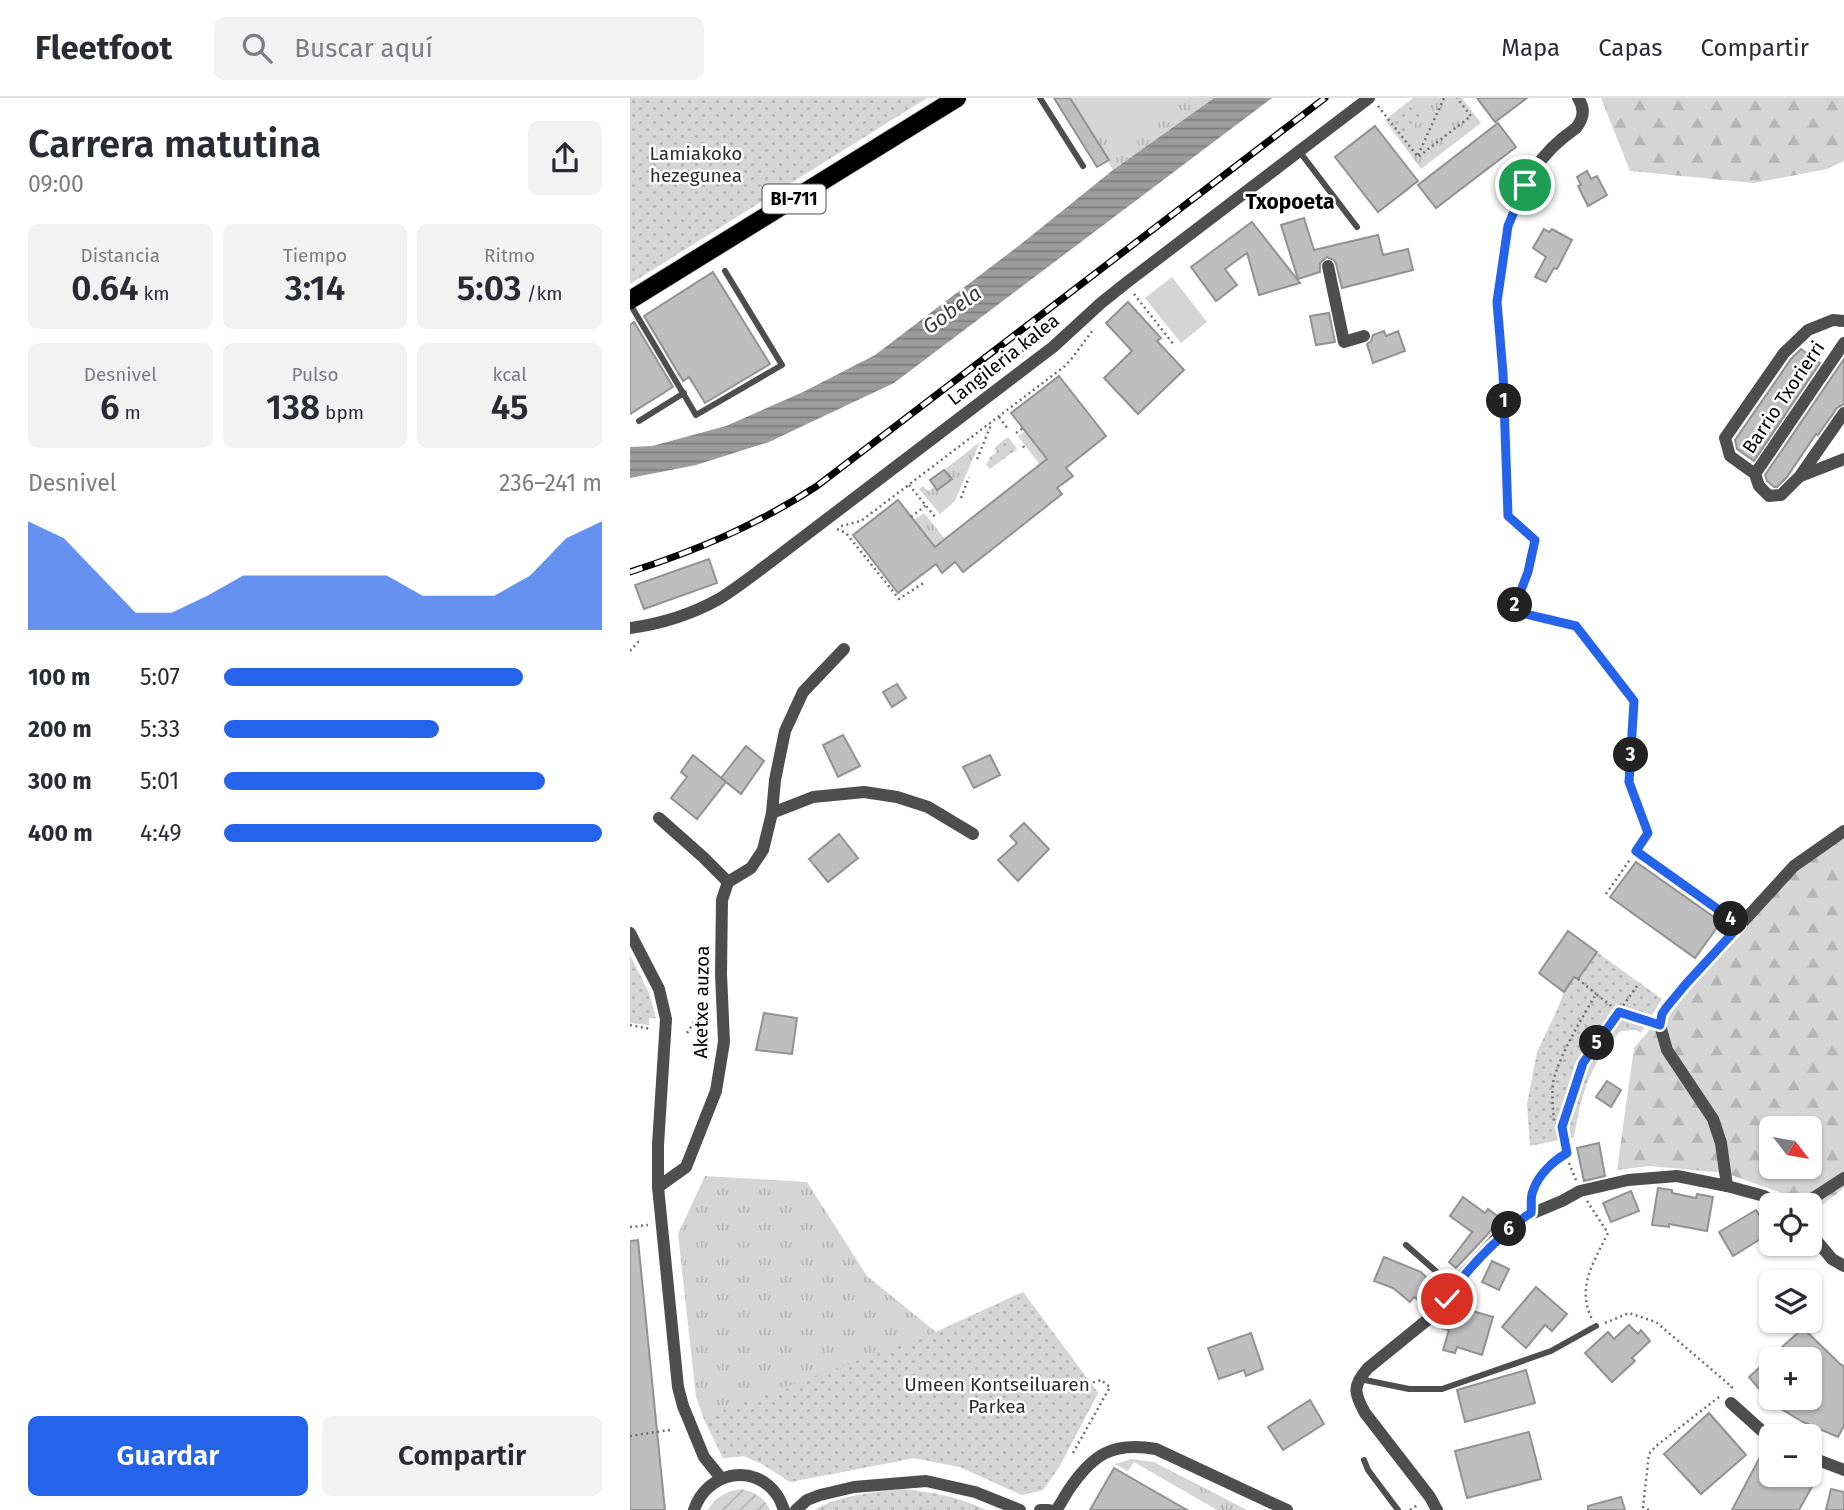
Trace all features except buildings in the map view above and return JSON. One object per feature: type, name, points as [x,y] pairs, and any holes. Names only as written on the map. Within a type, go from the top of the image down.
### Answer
[{"type":"main road","name":"BI-711","points":[[630,302],[957,98]]},
{"type":"street","name":"Langileria kalea","points":[[630,628],[647,626],[685,614],[719,599],[1053,347],[1126,283],[1371,98]]},
{"type":"street","points":[[1508,226],[1533,170],[1549,149],[1580,124],[1583,107],[1578,98]]},
{"type":"street","points":[[1328,266],[1344,342],[1364,335]]},
{"type":"street","name":"Barrio Txorierri","points":[[1844,321],[1833,320],[1808,330],[1784,353],[1724,438],[1730,456],[1755,474],[1759,486],[1769,496],[1781,495],[1800,476],[1844,413]]},
{"type":"street","name":"Barrio Txorierri","points":[[1755,474],[1844,343]]},
{"type":"street","name":"Barrio Txorierri","points":[[1800,476],[1844,459]]},
{"type":"street","name":"Langileria kalea","points":[[634,640],[647,626]]},
{"type":"street","points":[[659,818],[728,882],[751,868],[764,850],[785,731],[803,692],[844,649]]},
{"type":"street","points":[[772,813],[813,797],[864,792],[897,797],[928,807],[973,834]]},
{"type":"street","points":[[1727,1186],[1721,1143],[1713,1119],[1667,1050],[1662,1014],[1685,985],[1794,866],[1844,831]]},
{"type":"street","name":"Aketxe auzoa","points":[[657,1187],[686,1167],[716,1091],[724,1042],[722,900],[728,882]]},
{"type":"street","points":[[630,933],[659,989],[666,1019],[657,1187],[678,1387],[704,1457],[708,1487]]},
{"type":"street","points":[[1437,1510],[1430,1497],[1365,1413],[1355,1390],[1358,1378],[1368,1367],[1437,1312],[1459,1279],[1496,1240],[1531,1213],[1580,1191],[1628,1180],[1676,1176],[1759,1195]]},
{"type":"street","points":[[1821,1193],[1844,1178]]},
{"type":"street","points":[[1822,1247],[1832,1259],[1844,1266]]},
{"type":"street","points":[[1731,1403],[1759,1428]]},
{"type":"street","points":[[1056,1510],[1084,1468],[1102,1453],[1118,1447],[1136,1446],[1156,1449],[1287,1510]]},
{"type":"street","points":[[704,1457],[721,1478]]},
{"type":"street","points":[[1822,1462],[1844,1470]]},
{"type":"street","points":[[694,1510],[697,1499],[708,1487],[721,1478],[736,1475],[752,1476],[766,1483],[777,1495],[784,1510]]},
{"type":"street","points":[[777,1495],[807,1500],[854,1487],[926,1481],[975,1492],[1020,1510]]},
{"type":"street","points":[[796,1510],[807,1500]]},
{"type":"street","points":[[1041,1510],[1049,1510]]},
{"type":"lane","points":[[1040,98],[1083,166]]},
{"type":"lane","points":[[1299,151],[1357,227]]},
{"type":"lane","points":[[630,302],[696,415],[782,365],[725,271]]},
{"type":"lane","points":[[639,421],[684,394]]},
{"type":"lane","points":[[1636,851],[1740,925]]},
{"type":"lane","points":[[1406,1245],[1454,1287]]},
{"type":"lane","points":[[1358,1378],[1409,1389],[1442,1389],[1551,1351],[1596,1326]]},
{"type":"lane","points":[[1364,1460],[1368,1470],[1398,1510]]},
{"type":"path","points":[[1371,98],[1418,157]]},
{"type":"path","points":[[1418,157],[1444,98]]},
{"type":"path","points":[[1418,157],[1471,117],[1457,98]]},
{"type":"path","points":[[1508,226],[1497,302],[1503,373],[1508,516],[1535,540],[1528,572],[1513,611],[1576,626],[1634,701],[1629,782],[1648,833],[1606,894]]},
{"type":"path","points":[[1133,294],[1174,345]]},
{"type":"path","points":[[925,582],[899,599],[846,533],[834,528],[861,521],[999,417],[1069,362],[1096,326]]},
{"type":"path","points":[[999,417],[1009,429]]},
{"type":"path","points":[[977,459],[992,422]]},
{"type":"path","points":[[1016,433],[1023,428]]},
{"type":"path","points":[[961,498],[970,477]]},
{"type":"path","points":[[909,485],[936,518]]},
{"type":"path","points":[[911,517],[926,505]]},
{"type":"path","points":[[630,651],[634,640]]},
{"type":"path","points":[[1578,979],[1619,1012],[1662,1029]]},
{"type":"path","points":[[1639,983],[1583,1063],[1562,1127],[1569,1163],[1580,1191],[1608,1233],[1584,1287],[1586,1307],[1596,1326],[1629,1313],[1656,1322],[1732,1387],[1649,1454],[1643,1507],[1649,1510]]},
{"type":"path","points":[[1562,1127],[1554,1122],[1554,1079],[1596,994]]},
{"type":"path","points":[[687,1033],[708,1001]]},
{"type":"path","points":[[630,1025],[653,1030]]},
{"type":"path","points":[[1531,1213],[1532,1192],[1545,1172],[1567,1153]]},
{"type":"path","points":[[630,1227],[648,1225]]},
{"type":"path","points":[[1073,1453],[1110,1387],[1101,1380],[1091,1383]]},
{"type":"path","points":[[630,1436],[670,1430]]},
{"type":"green space","name":"Lamiakoko hezegunea","points":[[630,98],[927,98],[630,284]]},
{"type":"green space","points":[[1071,98],[1214,98],[1113,170]]},
{"type":"green space","points":[[1083,98],[1181,98],[1110,143]]},
{"type":"green space","points":[[1413,98],[1462,98],[1481,123],[1421,169],[1385,120]]},
{"type":"green space","points":[[1601,98],[1844,98],[1844,161],[1827,169],[1754,183],[1630,171]]},
{"type":"green space","points":[[1414,103],[1421,112],[1412,130],[1402,137],[1390,121]]},
{"type":"green space","points":[[1172,277],[1207,322],[1181,343],[1145,298]]},
{"type":"green space","points":[[1025,431],[1047,459],[1040,465],[1018,436]]},
{"type":"green space","points":[[1008,437],[1017,449],[990,469],[986,464],[997,452],[994,448]]},
{"type":"green space","points":[[980,442],[955,501],[940,514],[919,489],[923,486],[928,491],[951,479],[944,470]]},
{"type":"green space","points":[[924,513],[945,539],[935,547],[914,520]]},
{"type":"green space","points":[[1844,831],[1844,1188],[1822,1205],[1822,1193],[1781,1193],[1725,1173],[1649,1166],[1617,1170],[1634,1048],[1794,866]]},
{"type":"green space","points":[[1597,952],[1662,999],[1641,1033],[1636,1030],[1620,1031],[1598,1061],[1586,1088],[1574,1137],[1530,1146],[1527,1104],[1537,1052],[1564,992],[1574,977],[1578,979]]},
{"type":"green space","points":[[630,955],[649,993],[656,1018],[649,1018],[649,1025],[630,1023]]},
{"type":"green space","points":[[705,1176],[807,1182],[867,1276],[936,1332],[1023,1292],[1098,1393],[1059,1467],[1043,1490],[1022,1495],[960,1467],[914,1458],[790,1482],[744,1456],[723,1458],[696,1397],[678,1234]]},
{"type":"green space","name":"Umeen Kontseiluaren Parkea","points":[[1023,1292],[1098,1393],[1059,1467],[1043,1490],[1022,1495],[960,1467],[914,1458],[790,1482],[744,1456],[723,1458],[703,1417],[936,1332]]},
{"type":"green space","points":[[1131,1459],[1154,1462],[1247,1510],[1217,1510],[1134,1462],[1128,1471],[1115,1464]]},
{"type":"green space","points":[[741,1489],[758,1496],[770,1510],[708,1510],[722,1495]]},
{"type":"green space","points":[[904,1489],[946,1496],[986,1510],[815,1510],[846,1498]]},
{"type":"water","name":"Gobela","points":[[1214,98],[1272,98],[894,383],[769,442],[696,465],[630,478],[630,447],[652,446],[726,426],[803,392],[875,355],[1113,170]]},
{"type":"railway","points":[[630,572],[726,535],[772,513],[817,486],[1325,98]]},
{"type":"district","name":"Txopoeta","points":[[1290,202]]},
{"type":"route","points":[[1447,1299],[1459,1279],[1496,1240],[1531,1213],[1532,1192],[1545,1172],[1567,1153],[1562,1127],[1583,1063],[1619,1012],[1660,1025],[1666,1008],[1740,925],[1636,851],[1648,833],[1629,782],[1634,701],[1576,626],[1513,611],[1528,572],[1535,540],[1508,516],[1503,373],[1497,302],[1508,226],[1525,185]]}]
